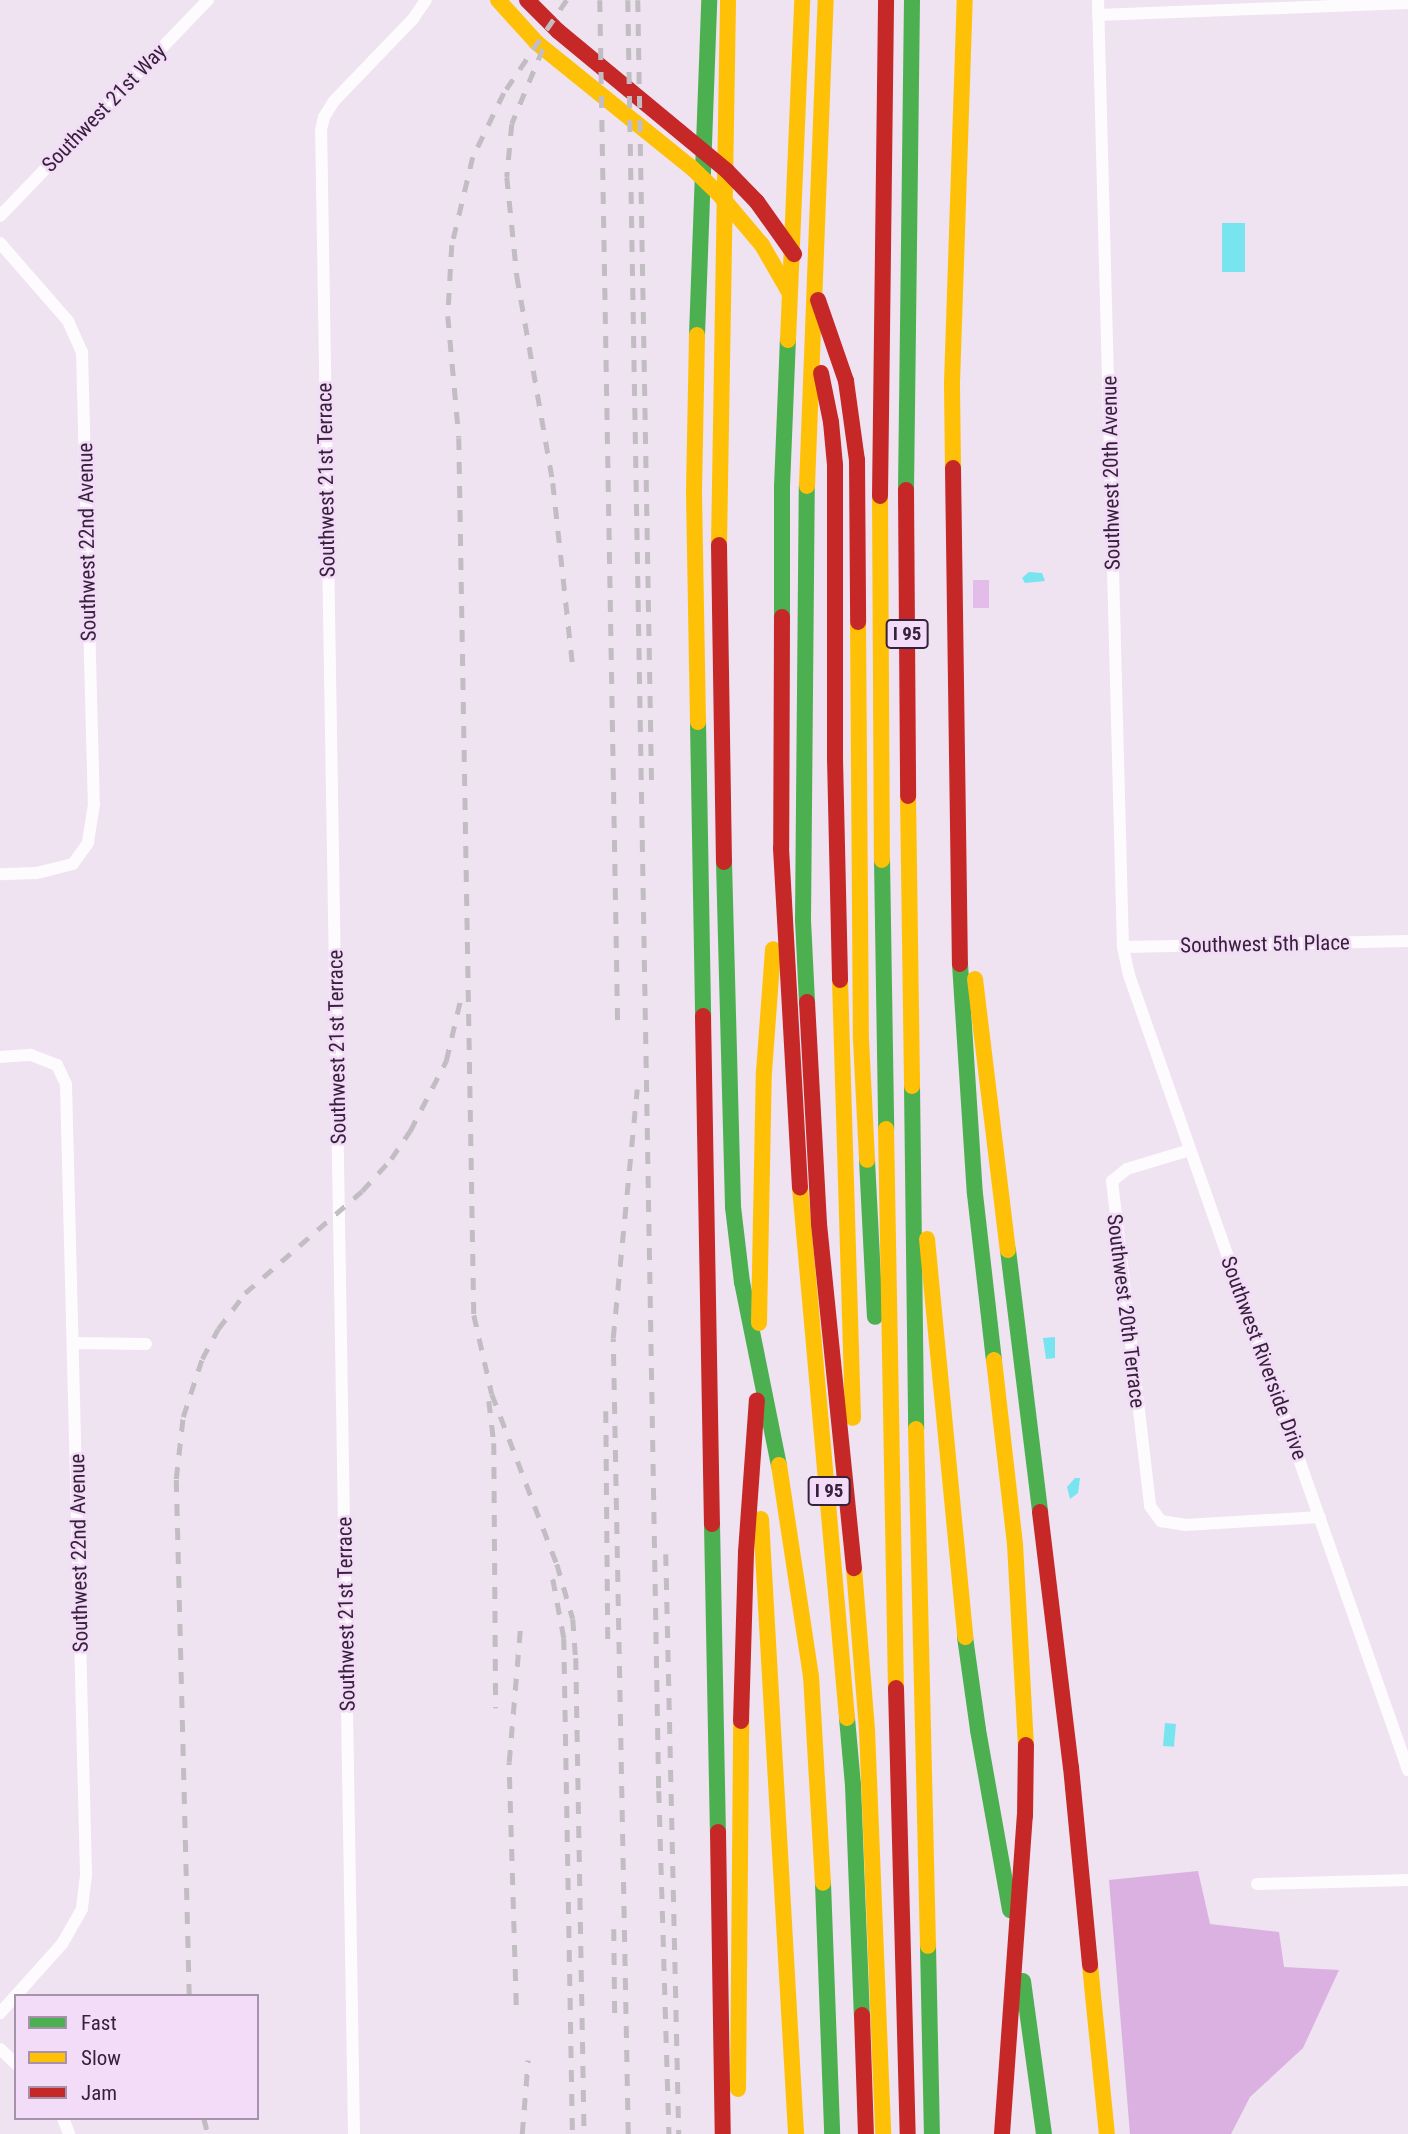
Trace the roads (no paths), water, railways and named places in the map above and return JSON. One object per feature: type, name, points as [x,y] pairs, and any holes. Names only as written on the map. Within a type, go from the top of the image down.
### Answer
[{"type":"highway","points":[[498,0],[537,43],[705,180],[747,226],[773,263],[809,335],[827,401],[835,466],[834,710],[844,1210],[854,1449],[866,1608],[863,1673]]},
{"type":"highway","points":[[527,0],[558,31],[727,171],[757,202],[796,257],[818,298],[846,381],[856,441],[862,1067],[875,1312],[891,1505]]},
{"type":"highway","points":[[709,0],[698,245],[694,494],[723,2134]]},
{"type":"highway","points":[[728,0],[718,486],[729,1130],[742,1282],[779,1461],[802,1594],[819,1775],[832,2134]]},
{"type":"highway","name":"I 95","points":[[802,0],[781,526],[781,848],[798,1167],[852,1772],[866,2134]]},
{"type":"highway","points":[[826,0],[806,525],[803,920],[819,1224],[863,1673],[878,1951],[883,2134]]},
{"type":"highway","points":[[886,0],[880,632],[891,1505],[908,2134]]},
{"type":"highway","name":"I 95","points":[[912,0],[906,505],[916,1459],[932,2134]]},
{"type":"highway","points":[[965,0],[952,383],[958,770],[957,881],[968,1111],[1021,1606],[1026,1750],[1023,1852],[1002,2134]]},
{"type":"highway","points":[[958,770],[978,1011],[1071,1767],[1107,2134]]},
{"type":"highway","points":[[737,2134],[740,1764],[746,1552],[756,1429],[764,1072],[781,848]]},
{"type":"highway","points":[[913,1101],[943,1390],[958,1583],[978,1730],[1026,1996],[1044,2134]]},
{"type":"highway","points":[[756,1429],[796,2134]]},
{"type":"highway","points":[[1026,1996],[1059,2134]]},
{"type":"street","name":"Southwest 21st Way","points":[[0,216],[208,0]]},
{"type":"street","name":"Southwest 21st Terrace","points":[[354,2134],[321,130],[324,117],[334,101],[413,19],[425,0]]},
{"type":"street","name":"Southwest 20th Avenue","points":[[1098,0],[1123,947]]},
{"type":"street","points":[[1098,15],[1297,3],[1408,3]]},
{"type":"street","name":"Southwest 22nd Avenue","points":[[0,243],[68,321],[82,352],[94,804],[88,843],[73,864],[36,873],[0,874]]},
{"type":"street","name":"Southwest 5th Place","points":[[1123,947],[1408,940]]},
{"type":"street","name":"Southwest Riverside Drive","points":[[1123,947],[1129,975],[1408,1770]]},
{"type":"street","name":"Southwest 22nd Avenue","points":[[0,1057],[31,1055],[57,1065],[66,1084],[86,1875],[82,1909],[62,1944],[17,1994]]},
{"type":"street","name":"Southwest 20th Terrace","points":[[1191,1150],[1127,1168],[1112,1181],[1150,1506],[1161,1521],[1185,1525],[1320,1517]]},
{"type":"street","points":[[74,1343],[146,1344]]},
{"type":"street","points":[[1257,1884],[1408,1881]]},
{"type":"street","name":"Southwest 22nd Avenue","points":[[0,2013],[14,1997]]},
{"type":"street","points":[[0,2049],[14,2062]]},
{"type":"water","points":[[1222,223],[1245,223],[1245,272],[1222,272]]},
{"type":"water","points":[[1029,572],[1042,573],[1045,581],[1025,583],[1022,578]]},
{"type":"water","points":[[1055,1337],[1055,1358],[1046,1359],[1043,1338]]},
{"type":"water","points":[[1075,1478],[1080,1478],[1078,1493],[1070,1499],[1067,1487]]},
{"type":"water","points":[[1165,1723],[1176,1724],[1174,1747],[1163,1746]]},
{"type":"railway","points":[[567,0],[504,93],[473,157],[452,245],[448,316],[459,438],[474,1315],[492,1394],[557,1564],[573,1619],[576,1658],[584,2134]]},
{"type":"railway","points":[[600,0],[618,1028]]},
{"type":"railway","points":[[628,0],[659,1791],[669,2134]]},
{"type":"railway","points":[[638,0],[652,791]]},
{"type":"railway","points":[[543,49],[512,124],[507,177],[517,276],[553,483],[573,668]]},
{"type":"railway","points":[[189,1994],[176,1479],[183,1417],[202,1359],[218,1329],[245,1293],[362,1191],[391,1159],[410,1131],[446,1061],[461,997]]},
{"type":"railway","points":[[628,2134],[613,1338],[637,1089]]},
{"type":"railway","points":[[489,1401],[494,1443],[496,1708]]},
{"type":"railway","points":[[606,1411],[608,1642]]},
{"type":"railway","points":[[666,1554],[679,2134]]},
{"type":"railway","points":[[553,1579],[564,1638],[573,2134]]},
{"type":"railway","points":[[516,2005],[509,1762],[520,1630]]},
{"type":"railway","points":[[614,1929],[615,2023]]},
{"type":"railway","points":[[522,2134],[528,2060]]},
{"type":"railway","points":[[204,2120],[208,2134]]}]
